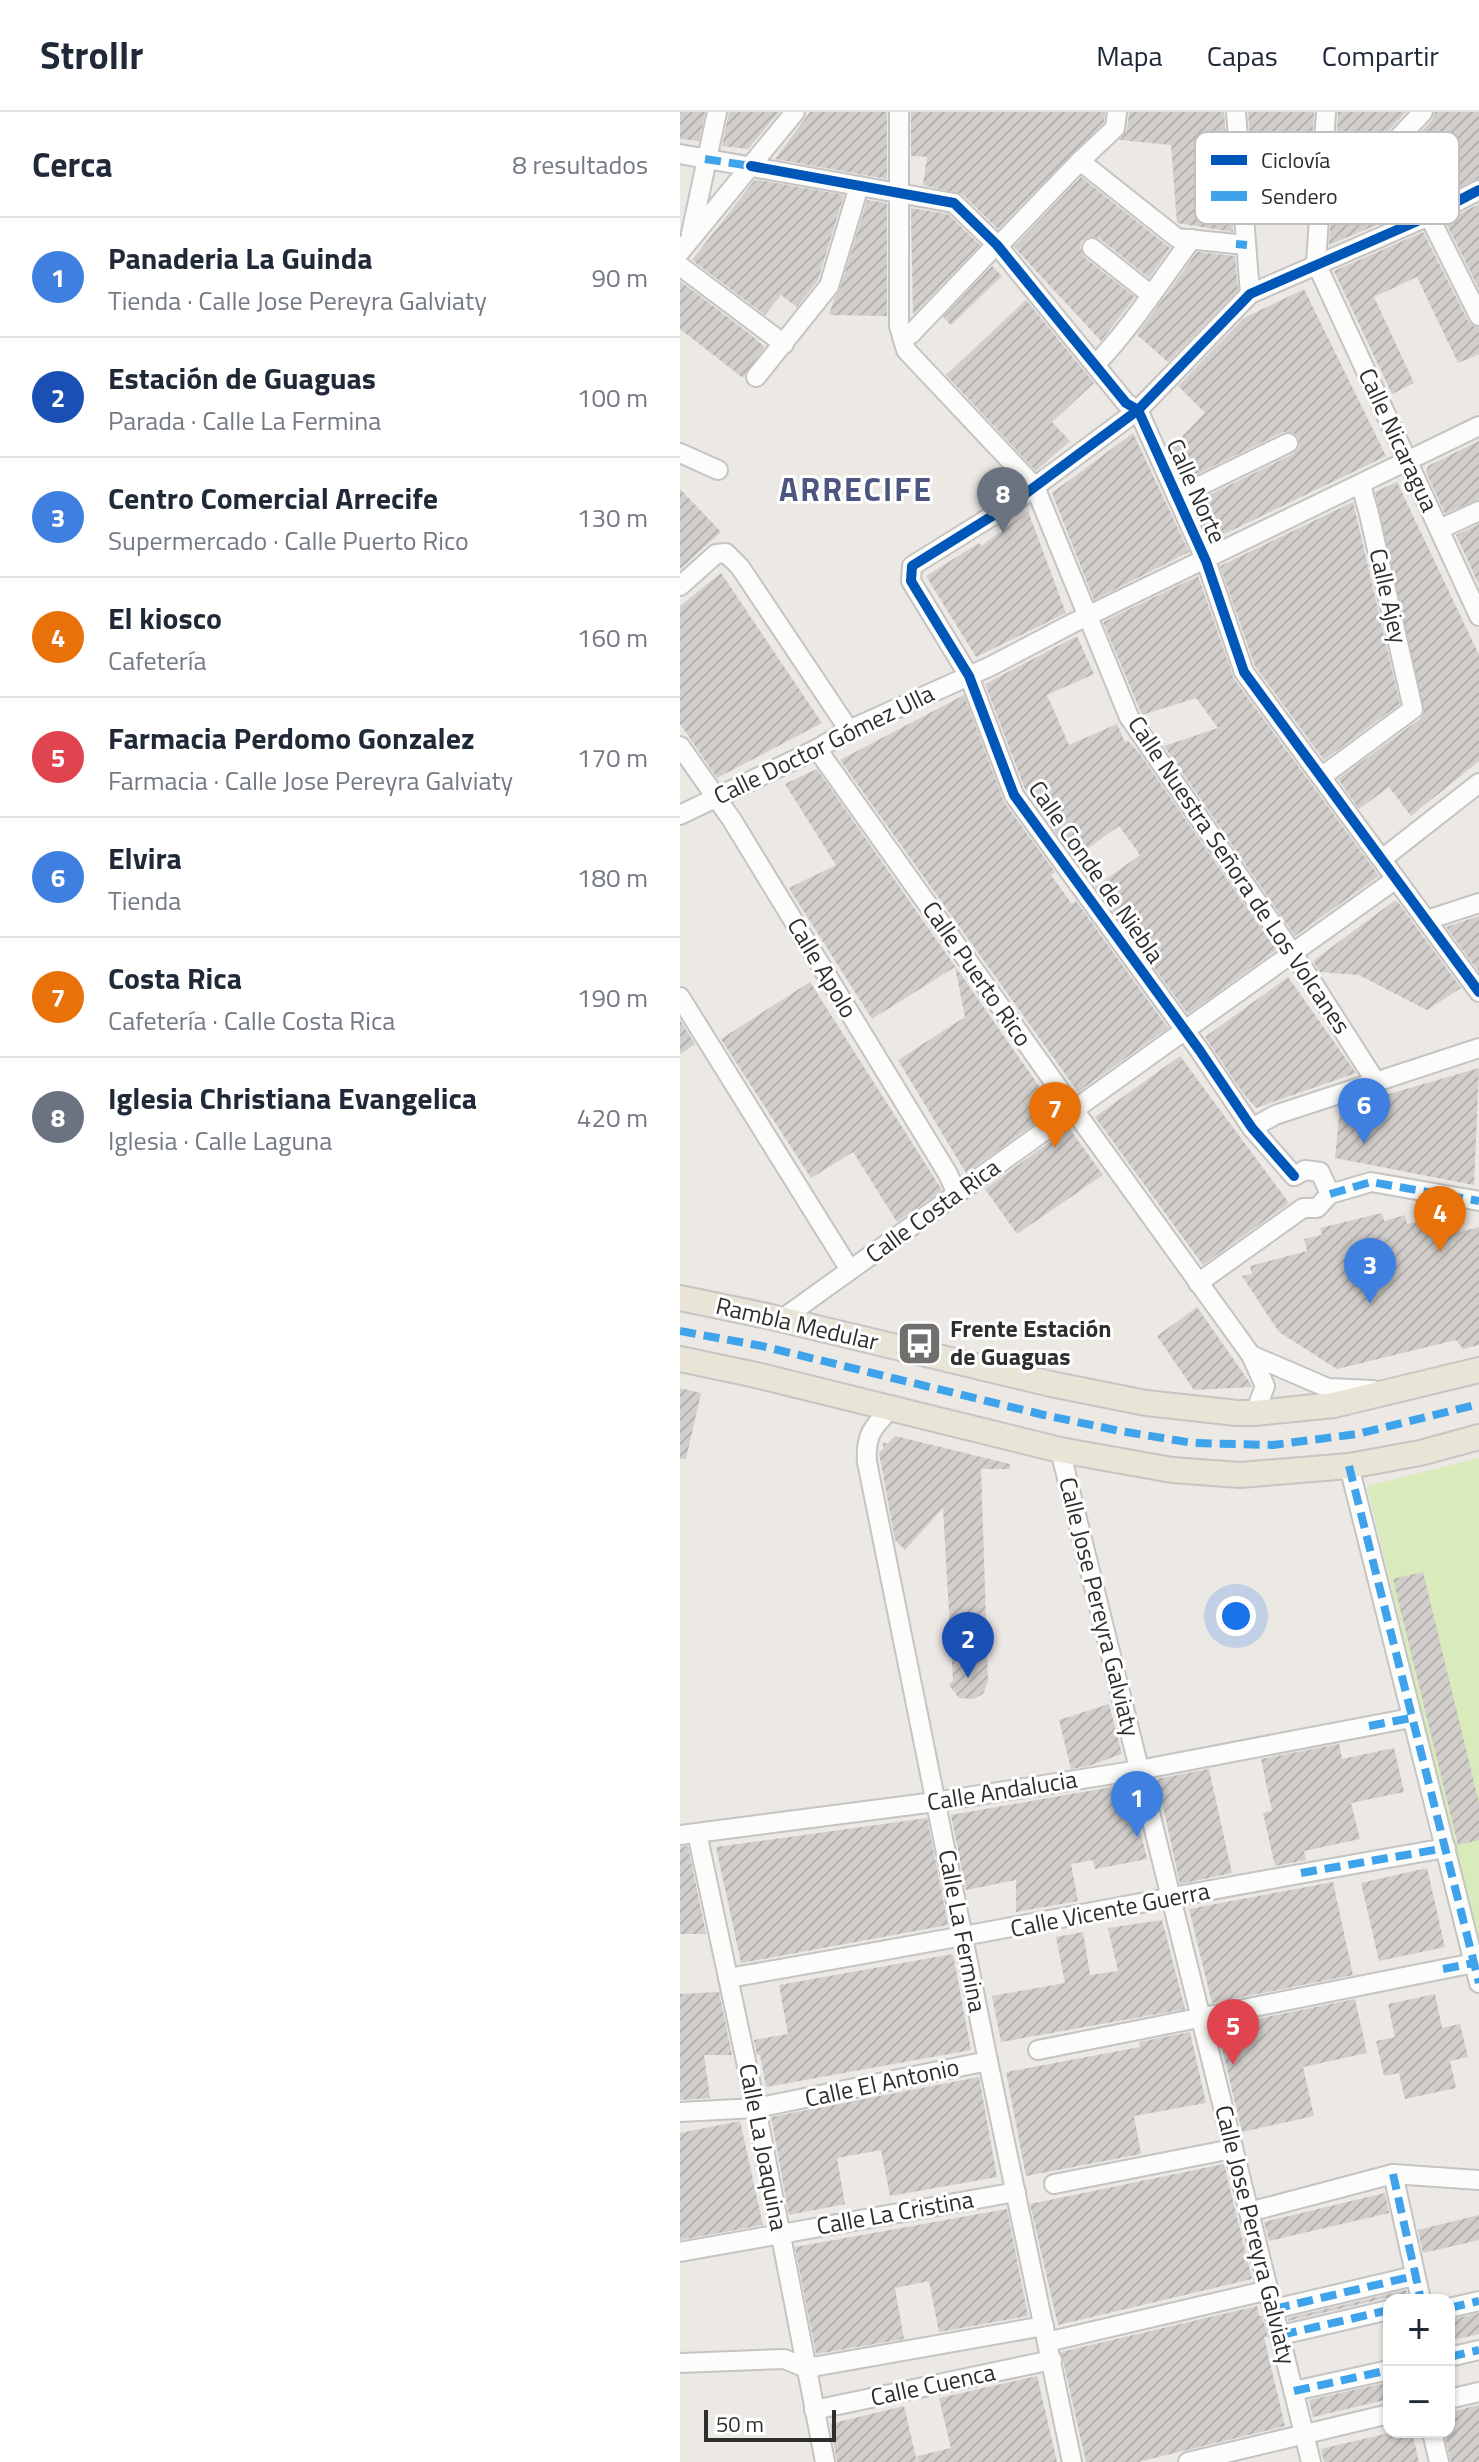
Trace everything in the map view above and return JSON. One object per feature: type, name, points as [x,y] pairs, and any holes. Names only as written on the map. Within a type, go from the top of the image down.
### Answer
[{"type":"main road","name":"Rambla Medular","points":[[680,1298],[782,1319],[1051,1384],[1132,1400],[1255,1413],[1334,1405],[1479,1370]]},
{"type":"main road","points":[[680,1359],[1060,1450],[1172,1470],[1240,1475],[1349,1466],[1420,1453],[1479,1437]]},
{"type":"street","points":[[685,245],[700,200],[705,159],[717,112]]},
{"type":"street","points":[[685,245],[795,112]]},
{"type":"street","points":[[899,112],[900,332],[906,350],[1035,487],[1138,410],[1250,294],[1410,224]]},
{"type":"street","points":[[900,332],[911,334],[1115,128],[1117,112]]},
{"type":"street","points":[[1236,112],[1238,132]]},
{"type":"street","points":[[1325,132],[1326,112]]},
{"type":"street","points":[[1404,132],[1423,112]]},
{"type":"street","name":"Calle Norte","points":[[680,154],[954,203],[997,245],[1126,403],[1138,410],[1206,561],[1244,672],[1479,992]]},
{"type":"street","points":[[1080,161],[1177,238],[1236,244]]},
{"type":"street","points":[[756,377],[829,286],[859,186]]},
{"type":"street","points":[[1459,200],[1479,190]]},
{"type":"street","points":[[1245,224],[1250,294]]},
{"type":"street","points":[[1316,263],[1320,224]]},
{"type":"street","points":[[1433,224],[1479,316]]},
{"type":"street","points":[[1095,365],[1141,312],[1150,294],[1192,239]]},
{"type":"street","points":[[1092,248],[1150,294]]},
{"type":"street","name":"Calle Nicaragua","points":[[1316,263],[1406,462],[1474,595],[1479,616]]},
{"type":"street","points":[[680,266],[784,344]]},
{"type":"street","points":[[1206,561],[1479,426]]},
{"type":"street","points":[[1177,497],[1288,443]]},
{"type":"street","points":[[680,453],[718,470]]},
{"type":"street","name":"Calle Ajey","points":[[1321,777],[1413,709],[1361,485]]},
{"type":"street","name":"Calle Conde de Niebla","points":[[1035,487],[912,566],[911,581],[969,676],[1014,795],[1252,1128],[1294,1176]]},
{"type":"street","name":"Calle Nuestra Señora de Los Volcanes","points":[[1035,487],[1129,717],[1348,1036],[1376,1082]]},
{"type":"street","points":[[1440,529],[1479,511]]},
{"type":"street","points":[[680,586],[716,554],[726,553],[740,567],[849,730]]},
{"type":"street","name":"Calle Doctor Gómez Ulla","points":[[680,815],[817,749],[849,730],[969,676],[1206,561]]},
{"type":"street","name":"Calle Apolo","points":[[680,746],[716,797],[948,1174],[957,1194]]},
{"type":"street","name":"Calle Puerto Rico","points":[[817,749],[1251,1355],[1265,1386],[1255,1413]]},
{"type":"street","points":[[1382,859],[1479,783]]},
{"type":"street","name":"Calle Costa Rica","points":[[782,1319],[1396,879]]},
{"type":"street","points":[[1427,920],[1479,903]]},
{"type":"street","points":[[680,997],[850,1270]]},
{"type":"street","points":[[1252,1128],[1275,1115],[1479,1048]]},
{"type":"street","points":[[1303,1208],[1294,1195],[1294,1176],[1305,1170],[1320,1172],[1330,1194]]},
{"type":"street","points":[[1198,1283],[1303,1208],[1317,1208],[1330,1194],[1371,1182],[1479,1201]]},
{"type":"street","points":[[1251,1355],[1328,1388],[1391,1391]]},
{"type":"street","name":"Calle La Fermina","points":[[891,1408],[870,1433],[866,1445],[867,1462],[1072,2462]]},
{"type":"street","name":"Calle Jose Pereyra Galviaty","points":[[1060,1450],[1311,2462]]},
{"type":"street","points":[[1349,1466],[1479,1983]]},
{"type":"street","name":"Calle Andalucia","points":[[689,1834],[935,1802],[1139,1770],[1411,1718]]},
{"type":"street","name":"Calle La Joaquina","points":[[689,1834],[728,1978],[825,2462]]},
{"type":"street","name":"Calle Vicente Guerra","points":[[728,1978],[964,1938],[1446,1848]]},
{"type":"street","points":[[1038,2050],[1474,1963]]},
{"type":"street","name":"Calle El Antonio","points":[[680,2112],[756,2108],[988,2061]]},
{"type":"street","points":[[1054,2184],[1232,2149]]},
{"type":"street","points":[[1393,2174],[1419,2294]]},
{"type":"street","points":[[1249,2212],[1393,2174],[1479,2180]]},
{"type":"street","name":"Calle La Cristina","points":[[680,2252],[1016,2192]]},
{"type":"street","points":[[1274,2309],[1414,2276]]},
{"type":"street","name":"Calle Cuenca","points":[[814,2410],[1048,2343],[1269,2290]]},
{"type":"street","points":[[1455,2307],[1479,2301]]},
{"type":"street","points":[[1281,2335],[1383,2311]]},
{"type":"street","name":"Calle Cuenca","points":[[807,2368],[1048,2343]]},
{"type":"street","points":[[1455,2356],[1479,2350]]},
{"type":"street","points":[[680,2363],[784,2359],[807,2368]]},
{"type":"street","points":[[1294,2391],[1383,2371]]},
{"type":"street","points":[[1455,2398],[1479,2392]]},
{"type":"street","points":[[1188,2462],[1383,2415]]},
{"type":"street","points":[[1433,2438],[1439,2462]]},
{"type":"green space","points":[[1479,1458],[1479,1953],[1367,1486]]},
{"type":"building","points":[[680,112],[705,112],[699,141],[680,139]]},
{"type":"building","points":[[729,112],[779,112],[748,149],[722,146]]},
{"type":"building","points":[[810,112],[887,112],[887,179],[775,159]]},
{"type":"building","points":[[911,112],[1105,112],[1104,122],[998,229],[962,194],[923,185],[927,157],[911,156]]},
{"type":"building","points":[[1129,112],[1224,112],[1226,132],[1195,132],[1195,224],[1232,224],[1233,232],[1177,223],[1171,145],[1120,140],[1127,130]]},
{"type":"building","points":[[1248,112],[1314,112],[1313,132],[1249,132]]},
{"type":"building","points":[[1338,112],[1406,112],[1387,132],[1337,132]]},
{"type":"building","points":[[1435,112],[1479,112],[1479,178],[1459,188],[1459,132],[1420,132]]},
{"type":"building","points":[[1081,177],[1170,248],[1149,278],[1099,238],[1088,237],[1082,241],[1080,247],[1084,257],[1135,297],[1101,341],[1014,247]]},
{"type":"building","points":[[754,181],[844,195],[818,280],[797,307],[781,295],[765,315],[692,260]]},
{"type":"building","points":[[867,200],[887,203],[887,316],[829,315],[840,289]]},
{"type":"building","points":[[1479,204],[1479,289],[1446,224],[1459,224],[1459,214]]},
{"type":"building","points":[[911,208],[948,214],[980,245],[913,315]]},
{"type":"building","points":[[1332,224],[1379,224],[1329,245]]},
{"type":"building","points":[[1423,232],[1468,321],[1479,328],[1479,354],[1458,363],[1417,277],[1374,297],[1414,383],[1392,394],[1334,271]]},
{"type":"building","points":[[1197,252],[1235,256],[1238,290],[1168,362],[1137,335]]},
{"type":"building","points":[[992,266],[1002,276],[951,325],[943,317]]},
{"type":"building","points":[[680,281],[765,347],[743,378],[680,329]]},
{"type":"building","points":[[1304,289],[1386,456],[1210,541],[1193,503],[1293,454],[1298,449],[1299,438],[1294,433],[1283,432],[1183,481],[1169,450],[1205,413],[1178,386],[1244,318]]},
{"type":"building","points":[[1026,300],[1094,383],[1052,422],[1070,441],[1036,471],[946,375]]},
{"type":"building","points":[[1133,433],[1189,552],[1094,600],[1052,493]]},
{"type":"building","points":[[1479,441],[1479,499],[1445,514],[1426,472],[1428,466]]},
{"type":"building","points":[[1397,482],[1479,655],[1479,761],[1411,816],[1389,787],[1359,809],[1338,779],[1420,719],[1424,712],[1375,492]]},
{"type":"building","points":[[680,489],[721,532],[680,569]]},
{"type":"building","points":[[1353,502],[1400,704],[1324,760],[1255,666],[1220,566]]},
{"type":"building","points":[[1028,511],[1066,613],[976,657],[926,576],[979,543],[981,546]]},
{"type":"building","points":[[1479,524],[1479,585],[1456,535]]},
{"type":"building","points":[[721,573],[822,723],[717,778],[680,724],[680,606]]},
{"type":"building","points":[[1198,576],[1234,679],[1379,876],[1295,936],[1164,746],[1218,728],[1196,698],[1142,715],[1103,622]]},
{"type":"building","points":[[1077,636],[1094,674],[1047,695],[1069,745],[1117,724],[1125,742],[1128,741],[1140,754],[1276,950],[1188,1014],[1095,887],[1140,855],[1119,826],[1074,858],[1025,789],[985,684]]},
{"type":"building","points":[[964,695],[1004,802],[1055,872],[1051,875],[1072,904],[1076,901],[1168,1028],[1078,1092],[840,760]]},
{"type":"building","points":[[817,769],[1055,1109],[966,1173],[898,1060],[965,1017],[955,967],[872,1019],[789,888],[836,865],[785,784]]},
{"type":"building","points":[[1394,901],[1461,988],[1427,1010],[1359,975],[1320,972],[1313,961]]},
{"type":"building","points":[[1479,916],[1479,972],[1446,927]]},
{"type":"building","points":[[1288,977],[1356,1073],[1256,1108],[1205,1037]]},
{"type":"building","points":[[810,982],[942,1190],[897,1222],[853,1152],[811,1178],[721,1039]]},
{"type":"building","points":[[680,1020],[695,1044],[680,1054]]},
{"type":"building","points":[[1180,1056],[1289,1203],[1203,1265],[1095,1117]]},
{"type":"building","points":[[1479,1068],[1474,1185],[1335,1158],[1340,1108]]},
{"type":"building","points":[[1069,1128],[1103,1175],[1017,1234],[985,1189]]},
{"type":"building","points":[[1455,1212],[1460,1232],[1479,1227],[1479,1345],[1463,1349],[1456,1340],[1337,1369],[1279,1332],[1242,1276],[1252,1274],[1250,1266],[1307,1251],[1304,1239],[1322,1235],[1320,1228],[1382,1213],[1384,1221],[1405,1215],[1407,1224]]},
{"type":"building","points":[[1197,1307],[1252,1387],[1194,1390],[1157,1336]]},
{"type":"building","points":[[680,1388],[701,1393],[686,1459],[680,1459]]},
{"type":"building","points":[[895,1436],[1010,1464],[1010,1469],[981,1469],[988,1681],[983,1694],[974,1699],[959,1698],[949,1685],[953,1681],[943,1508],[905,1550],[895,1540],[879,1453],[883,1443],[888,1443]]},
{"type":"building","points":[[1423,1572],[1479,1803],[1479,1840],[1458,1845],[1393,1579]]},
{"type":"building","points":[[1109,1704],[1122,1754],[1071,1769],[1059,1720]]},
{"type":"building","points":[[1339,1744],[1342,1759],[1394,1748],[1404,1792],[1351,1803],[1360,1839],[1304,1851],[1306,1860],[1275,1866],[1263,1813],[1272,1811],[1261,1759]]},
{"type":"building","points":[[1209,1769],[1232,1873],[1180,1884],[1157,1779]]},
{"type":"building","points":[[1129,1784],[1147,1859],[1095,1869],[1093,1860],[1071,1864],[1078,1901],[1016,1912],[1016,1880],[966,1890],[951,1815]]},
{"type":"building","points":[[927,1818],[948,1925],[741,1963],[716,1847]]},
{"type":"building","points":[[688,1846],[706,1934],[680,1934],[680,1847]]},
{"type":"building","points":[[1427,1868],[1445,1947],[1379,1961],[1361,1883]]},
{"type":"building","points":[[1333,1882],[1353,1975],[1212,2003],[1189,1909]]},
{"type":"building","points":[[1162,1920],[1185,2009],[1001,2042],[992,1996],[1065,1983],[1056,1937],[1083,1932],[1090,1975],[1118,1971],[1108,1928]]},
{"type":"building","points":[[953,1954],[971,2050],[766,2087],[754,2040],[788,2034],[779,1985]]},
{"type":"building","points":[[719,1992],[732,2055],[704,2055],[710,2098],[680,2100],[680,1994]]},
{"type":"building","points":[[1435,1994],[1442,2028],[1460,2024],[1468,2057],[1450,2061],[1456,2088],[1405,2099],[1399,2073],[1384,2076],[1376,2041],[1395,2037],[1388,2004]]},
{"type":"building","points":[[1355,1999],[1367,2053],[1303,2067],[1314,2116],[1242,2132],[1217,2027]]},
{"type":"building","points":[[1190,2032],[1206,2103],[1134,2116],[1141,2154],[1026,2176],[1006,2072],[1140,2047],[1139,2042]]},
{"type":"building","points":[[979,2077],[997,2177],[890,2196],[881,2150],[837,2158],[845,2204],[789,2215],[771,2117]]},
{"type":"building","points":[[740,2121],[763,2225],[680,2240],[680,2133]]},
{"type":"building","points":[[1224,2164],[1252,2279],[1058,2325],[1030,2204]]},
{"type":"building","points":[[1385,2193],[1389,2213],[1269,2241],[1264,2222]]},
{"type":"building","points":[[1007,2209],[1028,2316],[939,2332],[929,2281],[895,2288],[904,2339],[816,2354],[795,2247]]},
{"type":"building","points":[[1479,2215],[1479,2240],[1423,2253],[1418,2230]]},
{"type":"building","points":[[1383,2295],[1383,2299],[1288,2321],[1288,2318]]},
{"type":"building","points":[[1257,2306],[1268,2337],[1264,2337],[1285,2426],[1138,2462],[1086,2462],[1061,2352]]},
{"type":"building","points":[[1479,2313],[1479,2334],[1455,2340],[1455,2319]]},
{"type":"building","points":[[1037,2376],[1057,2462],[918,2462],[917,2456],[951,2448],[939,2398]]},
{"type":"building","points":[[1383,2383],[1383,2400],[1313,2417],[1309,2400]]},
{"type":"building","points":[[1479,2405],[1479,2462],[1451,2462],[1445,2438],[1455,2438],[1455,2411]]},
{"type":"building","points":[[904,2406],[917,2462],[837,2462],[830,2424]]},
{"type":"building","points":[[1383,2434],[1383,2438],[1413,2438],[1419,2462],[1324,2462],[1321,2449]]},
{"type":"marked path","points":[[705,159],[751,166]]},
{"type":"marked path","points":[[1236,244],[1247,245]]},
{"type":"marked path","points":[[1330,1194],[1371,1182],[1479,1201]]},
{"type":"marked path","points":[[680,1331],[762,1346],[1044,1415],[1193,1443],[1273,1445],[1357,1434],[1479,1404]]},
{"type":"marked path","points":[[1349,1466],[1479,1983]]},
{"type":"marked path","points":[[1369,1726],[1411,1718]]},
{"type":"marked path","points":[[1301,1873],[1446,1848]]},
{"type":"marked path","points":[[1443,1969],[1474,1963]]},
{"type":"marked path","points":[[1393,2174],[1420,2294]]},
{"type":"marked path","points":[[1274,2309],[1414,2276]]},
{"type":"marked path","points":[[1455,2307],[1479,2301]]},
{"type":"marked path","points":[[1281,2335],[1383,2311]]},
{"type":"marked path","points":[[1455,2356],[1479,2350]]},
{"type":"marked path","points":[[1294,2391],[1383,2371]]},
{"type":"cycle path","points":[[751,166],[954,203],[997,245],[1126,403],[1138,410],[1206,561],[1244,672],[1479,992]]},
{"type":"cycle path","points":[[1459,200],[1479,190]]},
{"type":"cycle path","points":[[1294,1176],[1252,1128],[1200,1051],[1014,795],[969,676],[911,581],[912,566],[1013,503],[1138,410],[1250,294],[1411,224]]},
{"type":"place","name":"Iglesia Christiana Evangelica","points":[[1003,533]]},
{"type":"place","name":"Elvira","points":[[1364,1144]]},
{"type":"place","name":"Costa Rica","points":[[1055,1148]]},
{"type":"place","name":"El kiosco","points":[[1440,1252]]},
{"type":"place","name":"Centro Comercial Arrecife","points":[[1370,1304]]},
{"type":"place","name":"Frente Estación de Guaguas","points":[[919,1343]]},
{"type":"place","name":"Estación de Guaguas","points":[[968,1678]]},
{"type":"place","name":"Panaderia La Guinda","points":[[1137,1837]]},
{"type":"place","name":"Farmacia Perdomo Gonzalez","points":[[1233,2065]]},
{"type":"district","name":"ARRECIFE","points":[[856,490]]}]
